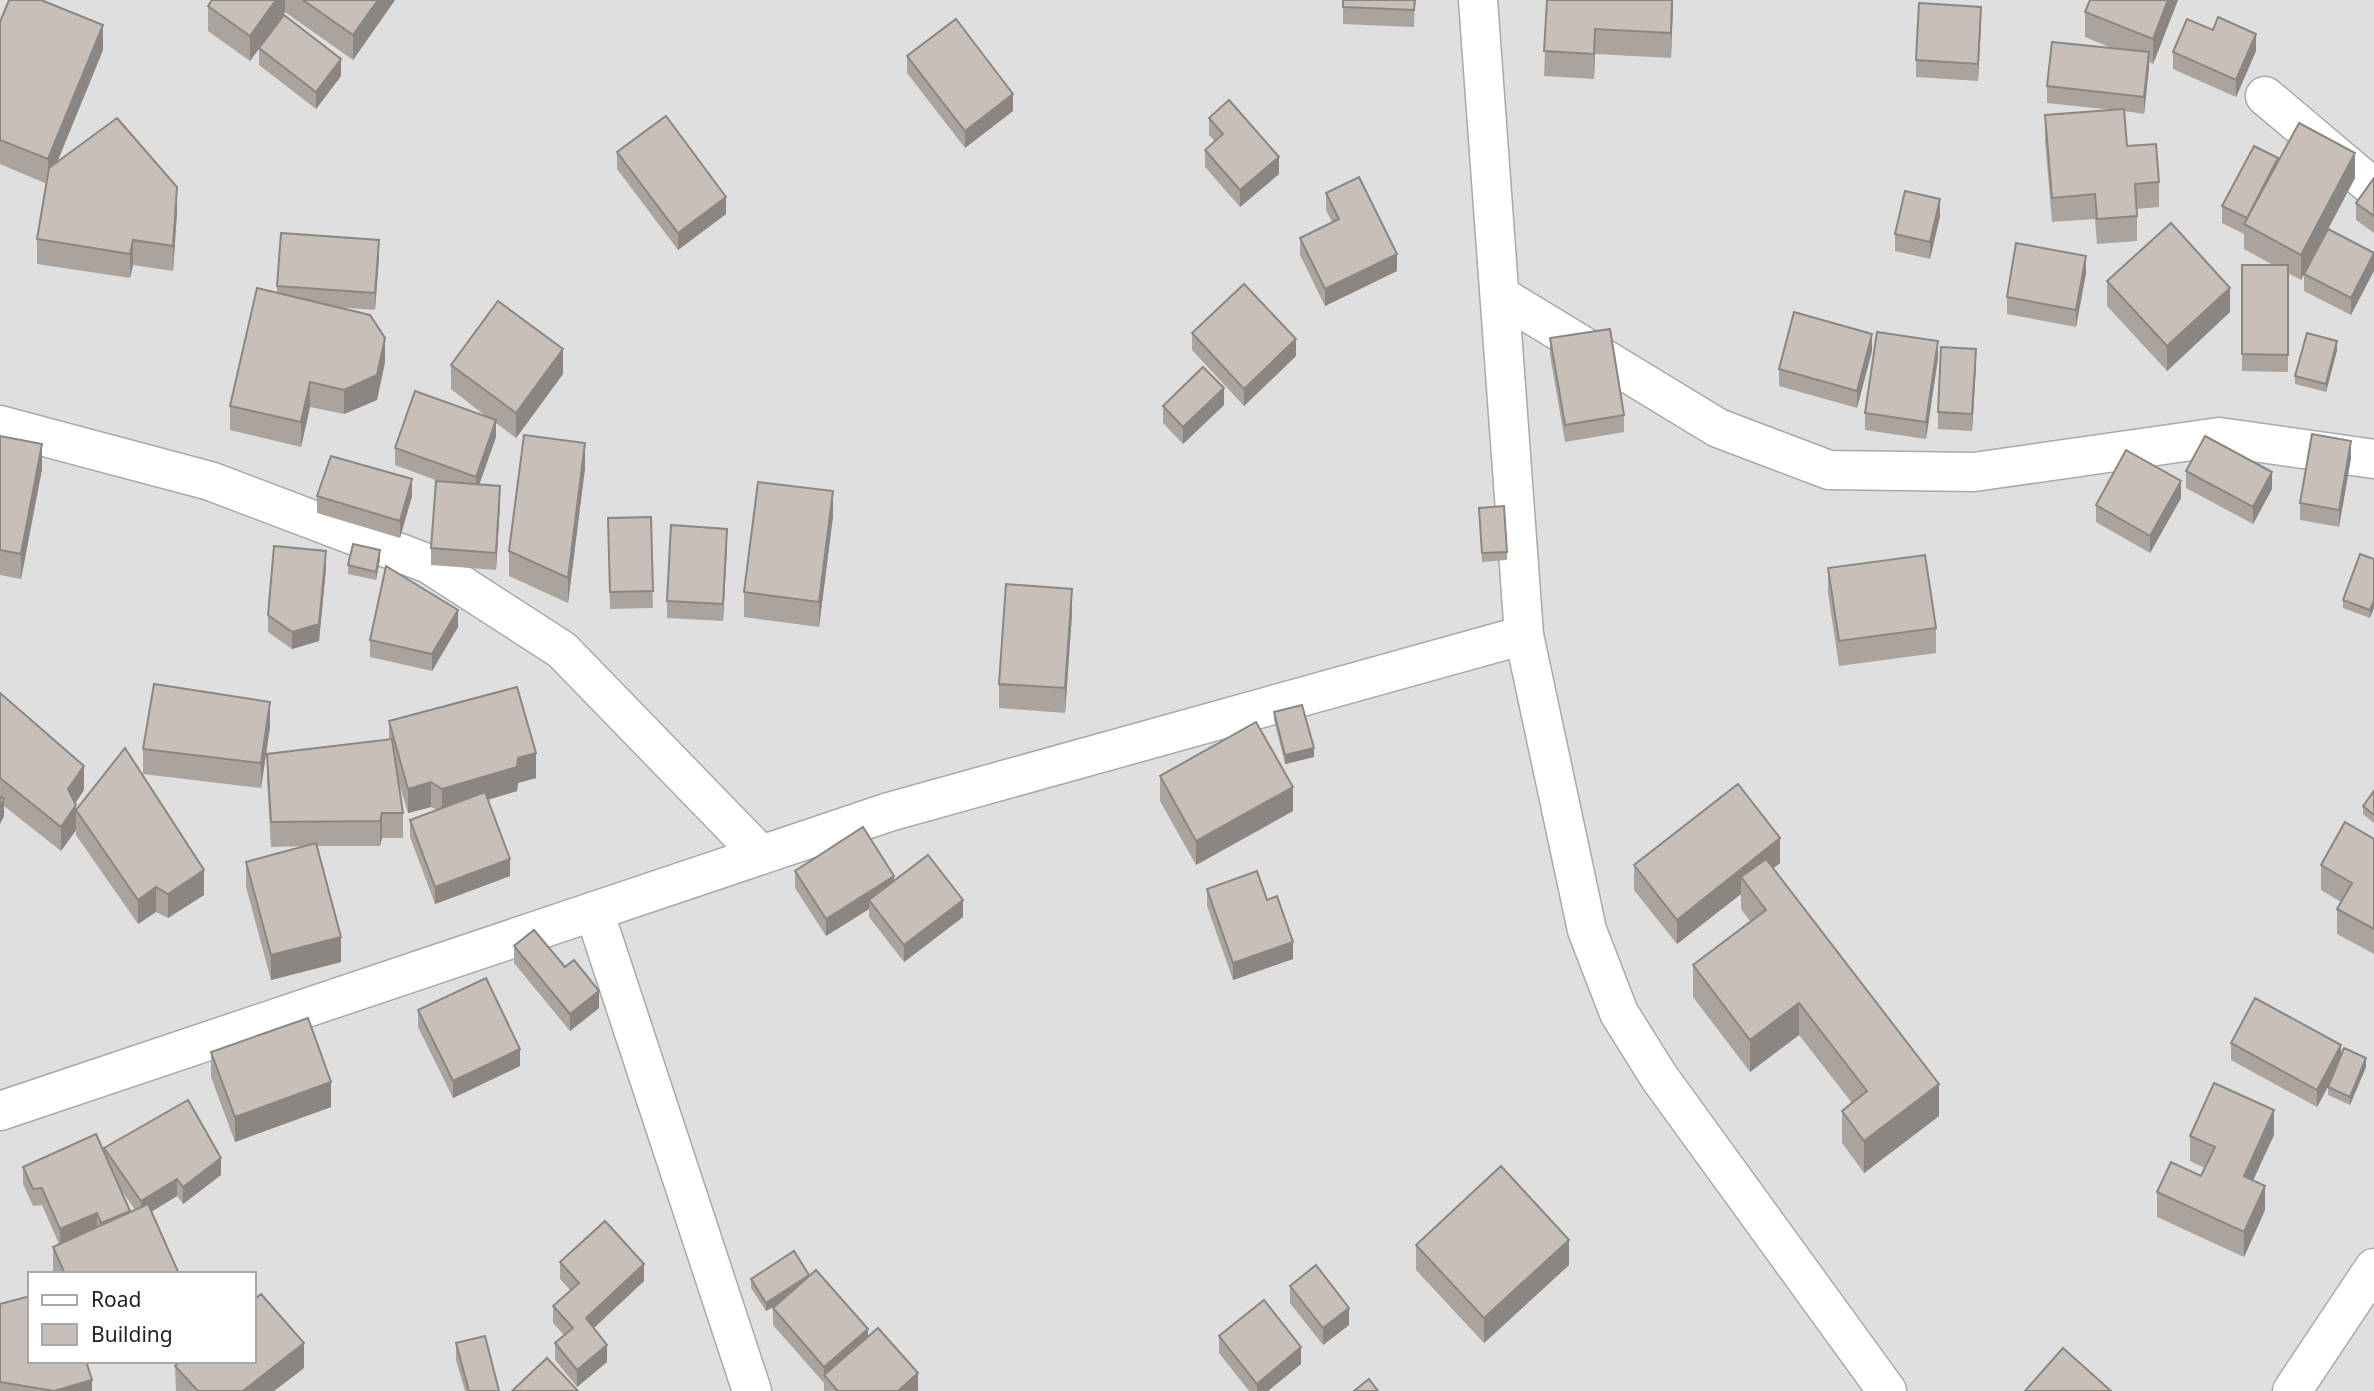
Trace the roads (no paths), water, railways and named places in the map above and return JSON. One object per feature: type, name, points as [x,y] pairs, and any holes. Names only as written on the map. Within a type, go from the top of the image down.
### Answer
[{"type":"street","points":[[1478,0],[1524,635],[1587,930],[1619,1013],[1659,1077],[1887,1391]]},
{"type":"street","points":[[2265,96],[2374,188]]},
{"type":"street","points":[[1501,296],[1718,428],[1829,470],[1975,472],[2219,437],[2374,459]]},
{"type":"street","points":[[0,425],[210,481],[429,564],[562,650],[761,855]]},
{"type":"street","points":[[0,1111],[889,812],[1524,635]]},
{"type":"street","points":[[594,911],[752,1391]]},
{"type":"street","points":[[2292,1391],[2374,1268]]}]
